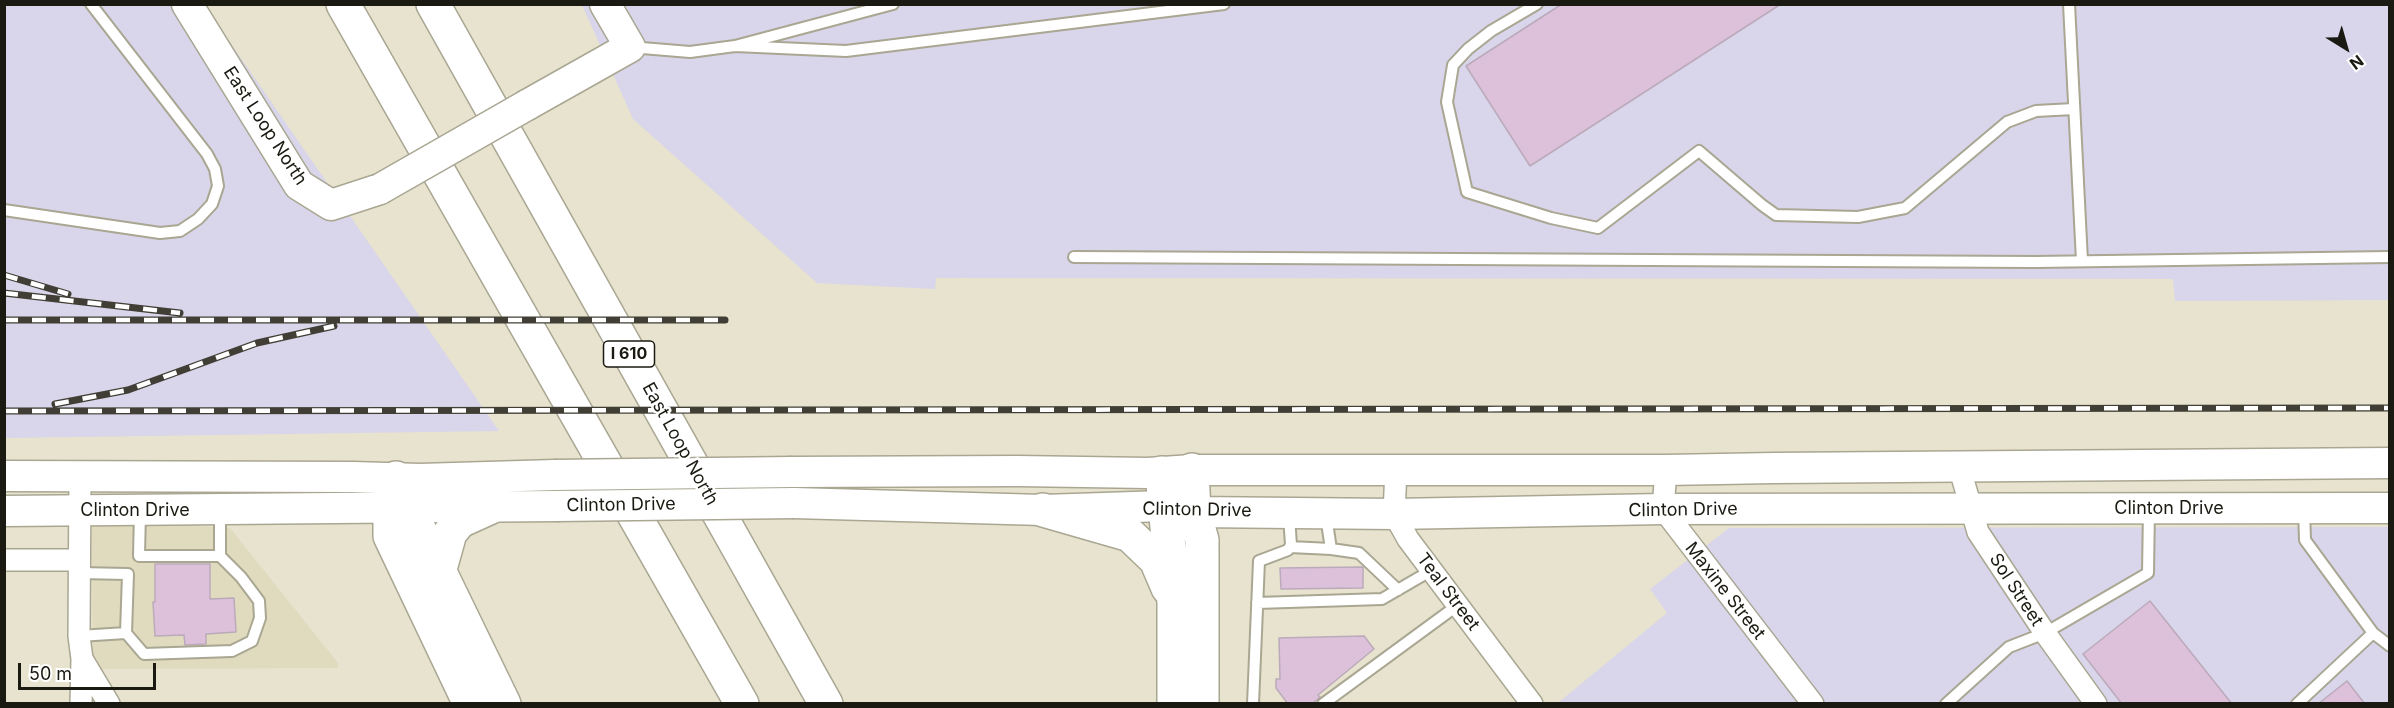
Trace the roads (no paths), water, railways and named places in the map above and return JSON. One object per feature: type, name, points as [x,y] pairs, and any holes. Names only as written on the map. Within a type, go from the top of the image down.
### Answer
[{"type":"highway","points":[[343,4],[742,704]]},
{"type":"highway","name":"East Loop North","points":[[433,4],[826,704]]},
{"type":"highway","points":[[1174,704],[1174,603],[1179,509],[1177,472]]},
{"type":"highway","points":[[398,498],[440,569],[504,704]]},
{"type":"highway","points":[[398,498],[390,536],[470,704]]},
{"type":"highway","points":[[440,569],[450,533],[460,521],[491,507]]},
{"type":"highway","points":[[1179,509],[1202,540],[1202,704]]},
{"type":"highway","points":[[1043,510],[1130,535],[1156,560],[1174,603]]},
{"type":"highway","points":[[687,605],[725,704]]},
{"type":"main road","name":"East Loop North","points":[[187,4],[300,185],[331,204],[380,189],[630,47]]},
{"type":"main road","points":[[604,4],[630,47]]},
{"type":"main road","name":"Clinton Drive","points":[[4,511],[220,510],[398,498],[555,475],[2390,464]]},
{"type":"main road","name":"Clinton Drive","points":[[4,476],[80,476],[398,498],[491,507],[794,503],[1043,510],[1179,509],[1394,514],[1971,508],[2390,508]]},
{"type":"street","name":"Sol Street","points":[[1959,466],[1977,532],[2096,704]]},
{"type":"street","points":[[1394,514],[1396,469]]},
{"type":"street","points":[[1663,510],[1666,470]]},
{"type":"street","points":[[80,476],[81,704]]},
{"type":"street","name":"Maxine Street","points":[[1663,510],[1813,704]]},
{"type":"street","name":"Teal Street","points":[[1394,514],[1408,539],[1532,704]]},
{"type":"street","points":[[4,560],[79,567]]},
{"type":"street","points":[[82,659],[109,704]]},
{"type":"lane","points":[[4,210],[160,233],[180,231],[198,219],[212,204],[218,186],[215,169],[207,154],[91,4]]},
{"type":"lane","points":[[735,46],[846,10],[893,4]]},
{"type":"lane","points":[[630,47],[690,52],[735,46],[846,51],[1224,4]]},
{"type":"lane","points":[[1537,4],[1491,31],[1468,49],[1453,65],[1446,102],[1467,192],[1551,218],[1598,228],[1700,151],[1776,215],[1858,217],[1905,208],[2007,122],[2036,111],[2074,109]]},
{"type":"lane","points":[[2069,4],[2082,261]]},
{"type":"lane","points":[[1074,257],[2082,261],[2390,257]]},
{"type":"lane","points":[[2304,508],[2305,540],[2373,633],[2390,646]]},
{"type":"lane","points":[[1946,704],[2009,647],[2045,633],[2148,573],[2149,509]]},
{"type":"lane","points":[[140,510],[140,556],[128,574],[126,633],[144,654],[232,651],[252,640],[260,618],[259,600],[220,556],[220,510]]},
{"type":"lane","points":[[1289,512],[1290,548]]},
{"type":"lane","points":[[1325,513],[1331,549]]},
{"type":"lane","points":[[1253,704],[1259,561],[1290,548],[1331,549],[1359,553],[1398,590]]},
{"type":"lane","points":[[140,556],[220,556]]},
{"type":"lane","points":[[79,567],[128,574]]},
{"type":"lane","points":[[1257,603],[1382,599],[1432,570]]},
{"type":"lane","points":[[1323,704],[1458,605]]},
{"type":"lane","points":[[79,636],[126,633]]},
{"type":"lane","points":[[2296,704],[2373,633]]},
{"type":"railway","points":[[4,275],[68,294]]},
{"type":"railway","points":[[4,293],[180,313]]},
{"type":"railway","points":[[4,320],[725,320]]},
{"type":"railway","points":[[55,404],[128,390],[257,343],[334,326]]},
{"type":"railway","points":[[4,411],[2390,408]]}]
